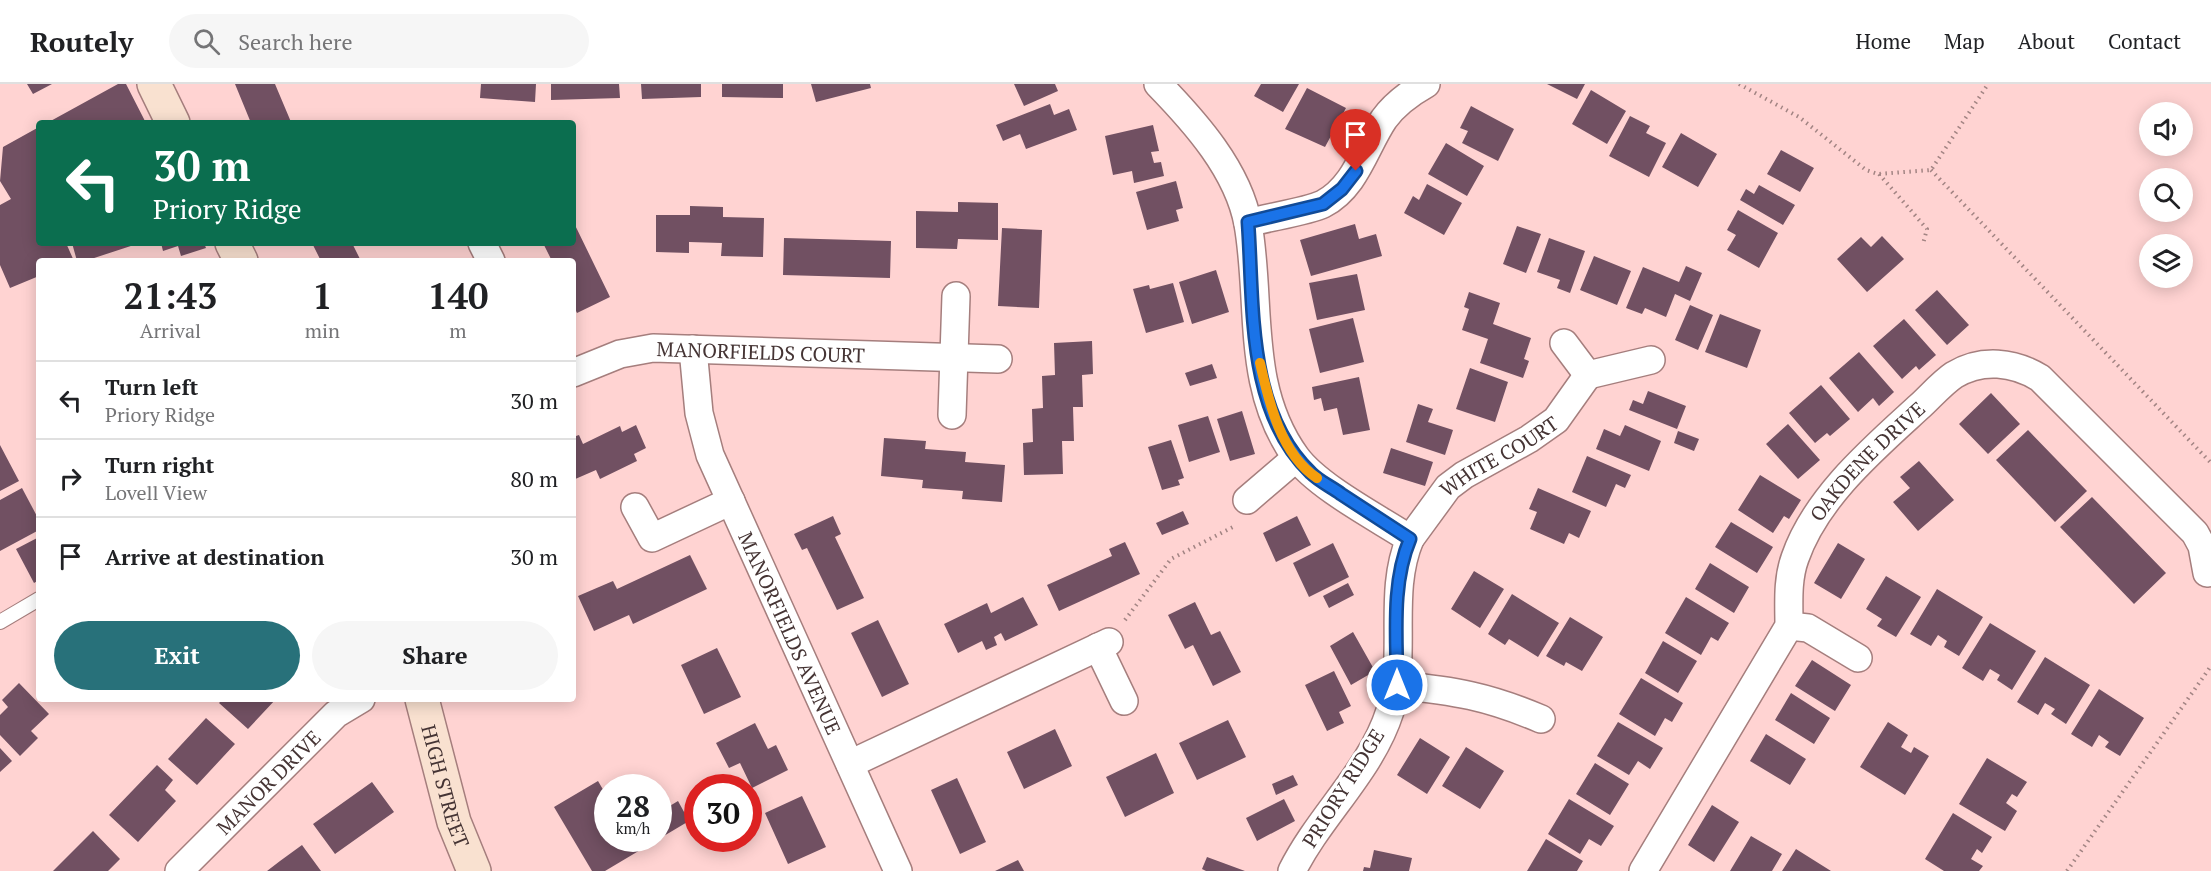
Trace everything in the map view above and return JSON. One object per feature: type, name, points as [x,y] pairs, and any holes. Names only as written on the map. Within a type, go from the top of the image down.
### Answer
[{"type":"street","points":[[154,84],[172,120]]},
{"type":"street","points":[[1158,84],[1184,111],[1209,143],[1234,184],[1248,222],[1256,348],[1267,395],[1283,437],[1296,458],[1313,476],[1410,539]]},
{"type":"street","points":[[1248,222],[1323,204],[1342,189],[1356,171],[1385,118],[1399,102],[1426,84]]},
{"type":"street","points":[[952,415],[956,296]]},
{"type":"street","points":[[1564,343],[1588,375],[1651,360]]},
{"type":"street","name":"MANORFIELDS COURT","points":[[576,372],[620,354],[653,348],[998,359]]},
{"type":"street","name":"MANORFIELDS AVENUE","points":[[693,349],[699,413],[710,455],[898,871]]},
{"type":"street","name":"OAKDENE DRIVE","points":[[1790,626],[1789,579],[1795,558],[1807,532],[1837,490],[1891,433],[1954,375],[2000,363],[2022,367],[2040,378],[2195,533],[2202,546],[2207,573]]},
{"type":"street","name":"WHITE COURT","points":[[1410,539],[1448,487],[1464,475],[1529,439],[1556,420],[1588,375]]},
{"type":"street","points":[[1246,500],[1296,458]]},
{"type":"street","points":[[635,507],[652,538],[731,501]]},
{"type":"street","name":"PRIORY RIDGE","points":[[1292,871],[1305,847],[1368,756],[1389,714],[1397,685],[1399,578],[1402,557],[1410,539]]},
{"type":"street","points":[[1643,871],[1790,626],[1808,628],[1858,658]]},
{"type":"street","points":[[850,764],[1104,645],[1124,701]]},
{"type":"street","points":[[1397,685],[1461,692],[1501,702],[1541,719]]},
{"type":"street","name":"MANOR DRIVE","points":[[179,871],[336,714],[356,702]]},
{"type":"street","name":"HIGH STREET","points":[[423,702],[454,822],[474,871]]},
{"type":"lane","points":[[0,621],[36,601]]},
{"type":"path","points":[[1738,84],[1799,117],[1866,170],[1878,174],[1931,170]]},
{"type":"path","points":[[1931,170],[1988,84]]},
{"type":"path","points":[[1931,170],[2211,463]]},
{"type":"path","points":[[1878,174],[1927,229],[1923,244]]},
{"type":"path","points":[[1104,645],[1171,559],[1236,525],[1246,500]]},
{"type":"path","points":[[2067,871],[2211,666]]},
{"type":"building","points":[[27,84],[52,84],[33,94]]},
{"type":"building","points":[[118,84],[126,84],[144,120],[52,120]]},
{"type":"building","points":[[235,84],[275,84],[290,120],[250,120]]},
{"type":"building","points":[[481,84],[536,84],[535,102],[480,98]]},
{"type":"building","points":[[551,84],[619,84],[620,98],[551,100]]},
{"type":"building","points":[[641,84],[701,84],[701,97],[642,99]]},
{"type":"building","points":[[722,84],[783,84],[783,98],[722,97]]},
{"type":"building","points":[[811,84],[870,84],[871,88],[816,102]]},
{"type":"building","points":[[1014,84],[1055,84],[1058,91],[1024,106]]},
{"type":"building","points":[[1261,84],[1299,84],[1283,112],[1254,96]]},
{"type":"building","points":[[1547,84],[1585,84],[1577,99]]},
{"type":"building","points":[[1307,88],[1346,108],[1325,147],[1285,129]]},
{"type":"building","points":[[1591,90],[1626,111],[1607,144],[1572,124]]},
{"type":"building","points":[[1050,104],[1054,115],[1069,109],[1077,130],[1026,149],[1020,134],[1003,141],[996,125]]},
{"type":"building","points":[[1471,106],[1514,129],[1498,161],[1462,143],[1468,131],[1460,128]]},
{"type":"building","points":[[1630,116],[1650,126],[1646,133],[1666,143],[1649,177],[1609,156]]},
{"type":"building","points":[[1153,125],[1159,151],[1151,152],[1154,163],[1161,162],[1164,176],[1134,183],[1132,171],[1113,175],[1105,136]]},
{"type":"building","points":[[36,129],[36,246],[67,246],[73,258],[36,258],[36,277],[10,288],[0,265],[0,205],[11,199],[0,181],[3,147]]},
{"type":"building","points":[[1681,133],[1717,154],[1698,187],[1662,167]]},
{"type":"building","points":[[1446,143],[1484,166],[1467,196],[1428,174]]},
{"type":"building","points":[[1781,150],[1814,168],[1800,192],[1767,174]]},
{"type":"building","points":[[1176,181],[1183,208],[1176,210],[1179,221],[1147,230],[1136,192]]},
{"type":"building","points":[[1427,184],[1462,203],[1444,235],[1404,213],[1413,196],[1419,200]]},
{"type":"building","points":[[1759,185],[1795,205],[1783,225],[1740,200],[1746,189],[1754,194]]},
{"type":"building","points":[[958,202],[998,203],[998,240],[958,239],[957,249],[916,248],[916,211],[958,212]]},
{"type":"building","points":[[690,206],[723,207],[723,217],[764,218],[763,257],[721,256],[722,243],[689,242],[689,253],[656,252],[656,215],[690,215]]},
{"type":"building","points":[[1738,210],[1778,233],[1759,268],[1727,250],[1736,235],[1727,230]]},
{"type":"building","points":[[1355,224],[1359,239],[1376,234],[1382,256],[1311,276],[1300,240]]},
{"type":"building","points":[[1517,226],[1541,234],[1526,273],[1503,264]]},
{"type":"building","points":[[576,227],[610,297],[577,313],[576,258],[550,258],[544,246],[576,246]]},
{"type":"building","points":[[1002,228],[1042,230],[1039,308],[998,306]]},
{"type":"building","points":[[1882,236],[1904,259],[1867,292],[1837,259],[1861,237],[1871,247]]},
{"type":"building","points":[[784,238],[891,241],[890,278],[783,275]]},
{"type":"building","points":[[1549,238],[1585,251],[1570,293],[1557,288],[1560,280],[1537,272]]},
{"type":"building","points":[[73,246],[131,246],[94,258],[76,258]]},
{"type":"building","points":[[162,246],[178,246],[163,251]]},
{"type":"building","points":[[178,246],[205,246],[206,248],[181,256]]},
{"type":"building","points":[[314,246],[354,246],[360,258],[320,258]]},
{"type":"building","points":[[1594,256],[1631,271],[1617,305],[1580,290]]},
{"type":"building","points":[[1686,266],[1702,273],[1690,301],[1675,294],[1666,317],[1645,308],[1642,314],[1626,308],[1643,267],[1679,282]]},
{"type":"building","points":[[1216,270],[1229,312],[1192,324],[1179,282]]},
{"type":"building","points":[[1357,274],[1365,310],[1317,320],[1309,283]]},
{"type":"building","points":[[1173,283],[1184,322],[1146,333],[1133,289],[1149,285],[1150,289]]},
{"type":"building","points":[[1937,290],[1969,325],[1947,345],[1915,310]]},
{"type":"building","points":[[1469,292],[1500,303],[1493,324],[1531,338],[1524,359],[1529,361],[1523,378],[1480,363],[1488,339],[1462,330],[1469,309],[1464,307]]},
{"type":"building","points":[[1690,305],[1713,315],[1698,350],[1675,340]]},
{"type":"building","points":[[1720,314],[1761,330],[1747,368],[1705,352]]},
{"type":"building","points":[[1353,318],[1364,362],[1320,373],[1309,329]]},
{"type":"building","points":[[1904,319],[1936,355],[1919,370],[1916,366],[1902,379],[1873,346]]},
{"type":"building","points":[[1092,341],[1093,374],[1082,375],[1083,407],[1073,407],[1074,441],[1062,441],[1063,474],[1024,475],[1023,443],[1033,442],[1032,409],[1043,408],[1042,376],[1055,375],[1054,343]]},
{"type":"building","points":[[1859,352],[1894,392],[1879,406],[1873,398],[1858,412],[1829,378]]},
{"type":"building","points":[[1212,364],[1217,378],[1190,386],[1185,373]]},
{"type":"building","points":[[1470,368],[1508,382],[1495,422],[1456,409]]},
{"type":"building","points":[[1359,377],[1370,430],[1343,435],[1337,408],[1324,411],[1321,398],[1314,400],[1312,387]]},
{"type":"building","points":[[1821,385],[1850,419],[1830,436],[1827,433],[1815,443],[1789,413]]},
{"type":"building","points":[[1648,391],[1686,406],[1677,429],[1629,410],[1633,400],[1643,404]]},
{"type":"building","points":[[1991,393],[2020,424],[1988,454],[1959,424]]},
{"type":"building","points":[[1418,404],[1433,409],[1428,422],[1453,430],[1445,455],[1406,442]]},
{"type":"building","points":[[1242,411],[1255,454],[1230,461],[1217,419]]},
{"type":"building","points":[[1208,416],[1220,452],[1189,462],[1178,425]]},
{"type":"building","points":[[1788,424],[1820,460],[1798,479],[1766,444]]},
{"type":"building","points":[[636,425],[646,448],[634,454],[637,461],[600,479],[596,470],[576,479],[576,436],[579,435],[583,444],[620,426],[622,432]]},
{"type":"building","points":[[1625,425],[1661,441],[1649,471],[1596,449],[1604,429],[1620,436]]},
{"type":"building","points":[[2028,430],[2087,491],[2055,522],[1996,460]]},
{"type":"building","points":[[1678,431],[1699,439],[1694,451],[1674,443]]},
{"type":"building","points":[[884,438],[926,441],[925,449],[966,452],[965,462],[1005,465],[1002,502],[962,499],[963,491],[922,488],[923,480],[881,476]]},
{"type":"building","points":[[1171,440],[1184,478],[1178,480],[1180,485],[1162,490],[1148,447]]},
{"type":"building","points":[[0,445],[19,481],[0,491]]},
{"type":"building","points":[[1391,448],[1433,462],[1425,486],[1383,473]]},
{"type":"building","points":[[1587,456],[1631,475],[1625,488],[1616,484],[1606,507],[1572,492]]},
{"type":"building","points":[[1919,461],[1954,500],[1918,531],[1893,502],[1910,488],[1900,477]]},
{"type":"building","points":[[1760,475],[1801,500],[1789,519],[1784,516],[1773,533],[1738,510]]},
{"type":"building","points":[[22,488],[36,514],[36,532],[0,551],[0,500]]},
{"type":"building","points":[[1538,488],[1591,511],[1579,538],[1569,533],[1564,544],[1530,529],[1537,512],[1529,509]]},
{"type":"building","points":[[2092,497],[2166,573],[2134,604],[2060,527]]},
{"type":"building","points":[[1183,511],[1189,524],[1162,535],[1156,523]]},
{"type":"building","points":[[833,516],[841,534],[835,537],[864,598],[837,610],[807,548],[802,550],[794,534]]},
{"type":"building","points":[[1297,516],[1311,545],[1276,562],[1263,533]]},
{"type":"building","points":[[1731,522],[1773,547],[1757,573],[1715,547]]},
{"type":"building","points":[[36,539],[36,582],[34,583],[16,549]]},
{"type":"building","points":[[1125,542],[1140,574],[1059,611],[1047,585],[1112,556],[1109,549]]},
{"type":"building","points":[[1333,543],[1349,577],[1309,597],[1293,563]]},
{"type":"building","points":[[1838,543],[1865,559],[1841,599],[1814,583]]},
{"type":"building","points":[[690,555],[707,589],[633,624],[629,615],[594,631],[578,596],[613,581],[617,589]]},
{"type":"building","points":[[1710,563],[1749,587],[1734,613],[1695,589]]},
{"type":"building","points":[[1474,571],[1504,589],[1480,628],[1451,609]]},
{"type":"building","points":[[1886,576],[1921,597],[1896,637],[1877,626],[1882,619],[1866,609]]},
{"type":"building","points":[[1348,583],[1354,595],[1329,608],[1323,596]]},
{"type":"building","points":[[1937,589],[1983,617],[1959,656],[1944,647],[1947,641],[1938,635],[1931,646],[1910,634]]},
{"type":"building","points":[[1512,594],[1559,623],[1538,657],[1509,639],[1505,645],[1488,634]]},
{"type":"building","points":[[1023,597],[1038,625],[1005,641],[1001,633],[994,637],[997,645],[986,650],[982,641],[958,653],[944,624],[987,603],[991,613]]},
{"type":"building","points":[[1686,597],[1729,623],[1718,641],[1711,637],[1701,655],[1665,633]]},
{"type":"building","points":[[1195,602],[1211,635],[1220,631],[1241,672],[1213,686],[1193,645],[1185,649],[1168,615]]},
{"type":"building","points":[[1570,617],[1603,637],[1582,671],[1566,662],[1564,666],[1546,656]]},
{"type":"building","points":[[878,620],[909,684],[882,697],[851,633]]},
{"type":"building","points":[[1990,623],[2036,651],[2012,690],[1997,680],[2000,675],[1990,669],[1983,681],[1962,668]]},
{"type":"building","points":[[1353,632],[1375,671],[1351,685],[1330,646]]},
{"type":"building","points":[[1663,641],[1697,661],[1678,693],[1645,673]]},
{"type":"building","points":[[717,648],[741,697],[704,714],[681,665]]},
{"type":"building","points":[[2045,657],[2090,685],[2066,724],[2051,714],[2055,709],[2045,703],[2038,715],[2017,702]]},
{"type":"building","points":[[1812,660],[1851,685],[1835,711],[1795,686]]},
{"type":"building","points":[[1334,671],[1351,706],[1339,712],[1344,723],[1327,731],[1305,685]]},
{"type":"building","points":[[1641,678],[1683,703],[1672,722],[1665,718],[1655,736],[1619,714]]},
{"type":"building","points":[[19,683],[49,714],[31,731],[38,738],[20,756],[0,735],[0,715],[8,707],[2,700]]},
{"type":"building","points":[[2099,689],[2144,718],[2120,756],[2105,747],[2109,742],[2099,735],[2092,747],[2071,734]]},
{"type":"building","points":[[1791,693],[1830,718],[1814,744],[1775,720]]},
{"type":"building","points":[[220,702],[273,702],[248,729]]},
{"type":"building","points":[[206,718],[235,744],[197,785],[168,759]]},
{"type":"building","points":[[1228,720],[1246,757],[1197,780],[1179,743]]},
{"type":"building","points":[[1618,722],[1663,748],[1650,769],[1638,761],[1629,775],[1597,756]]},
{"type":"building","points":[[1888,722],[1908,735],[1901,747],[1911,753],[1914,747],[1929,756],[1905,795],[1860,767]]},
{"type":"building","points":[[755,723],[768,749],[776,745],[788,770],[762,783],[762,774],[745,774],[740,763],[729,768],[716,743]]},
{"type":"building","points":[[1055,729],[1072,766],[1024,789],[1007,752]]},
{"type":"building","points":[[1766,734],[1806,759],[1790,785],[1750,761]]},
{"type":"building","points":[[1420,738],[1450,757],[1427,794],[1397,775]]},
{"type":"building","points":[[1466,747],[1504,771],[1480,809],[1442,786]]},
{"type":"building","points":[[0,748],[12,761],[0,772]]},
{"type":"building","points":[[1156,753],[1174,793],[1125,817],[1106,777]]},
{"type":"building","points":[[1987,758],[2027,782],[2017,797],[2012,794],[2006,803],[2017,811],[2005,831],[1959,804]]},
{"type":"building","points":[[1595,763],[1629,784],[1610,815],[1576,794]]},
{"type":"building","points":[[157,765],[173,780],[165,790],[176,801],[138,842],[109,815]]},
{"type":"building","points":[[1293,775],[1298,785],[1276,795],[1272,784]]},
{"type":"building","points":[[957,778],[986,842],[960,854],[931,790]]},
{"type":"building","points":[[372,782],[394,812],[335,854],[313,824]]},
{"type":"building","points":[[594,783],[594,852],[637,852],[605,871],[592,871],[554,807]]},
{"type":"building","points":[[802,796],[826,847],[788,864],[765,813]]},
{"type":"building","points":[[1284,799],[1295,821],[1257,841],[1246,818]]},
{"type":"building","points":[[1569,799],[1614,826],[1601,846],[1589,839],[1580,854],[1548,834]]},
{"type":"building","points":[[678,801],[684,812],[684,824],[672,831],[672,805]]},
{"type":"building","points":[[1712,805],[1739,822],[1714,862],[1688,845]]},
{"type":"building","points":[[1953,813],[1992,837],[1982,853],[1977,849],[1971,859],[1983,866],[1979,871],[1944,871],[1925,859]]},
{"type":"building","points":[[93,831],[120,859],[108,871],[53,871]]},
{"type":"building","points":[[1751,836],[1782,854],[1772,871],[1730,871]]},
{"type":"building","points":[[1546,839],[1583,861],[1577,871],[1527,871]]},
{"type":"building","points":[[302,845],[321,871],[267,871],[280,861]]},
{"type":"building","points":[[1796,849],[1831,871],[1782,871]]},
{"type":"building","points":[[1374,850],[1412,858],[1409,871],[1363,871],[1364,867],[1370,868]]},
{"type":"building","points":[[1207,857],[1245,871],[1206,871],[1202,869]]},
{"type":"building","points":[[1018,860],[1024,871],[995,871]]},
{"type":"slow traffic","points":[[1260,363],[1267,395],[1283,437],[1296,458],[1317,478]]},
{"type":"route","points":[[1356,171],[1342,189],[1323,204],[1248,222],[1256,348],[1267,395],[1283,437],[1296,458],[1313,476],[1410,539],[1402,557],[1399,578],[1397,685]]}]
